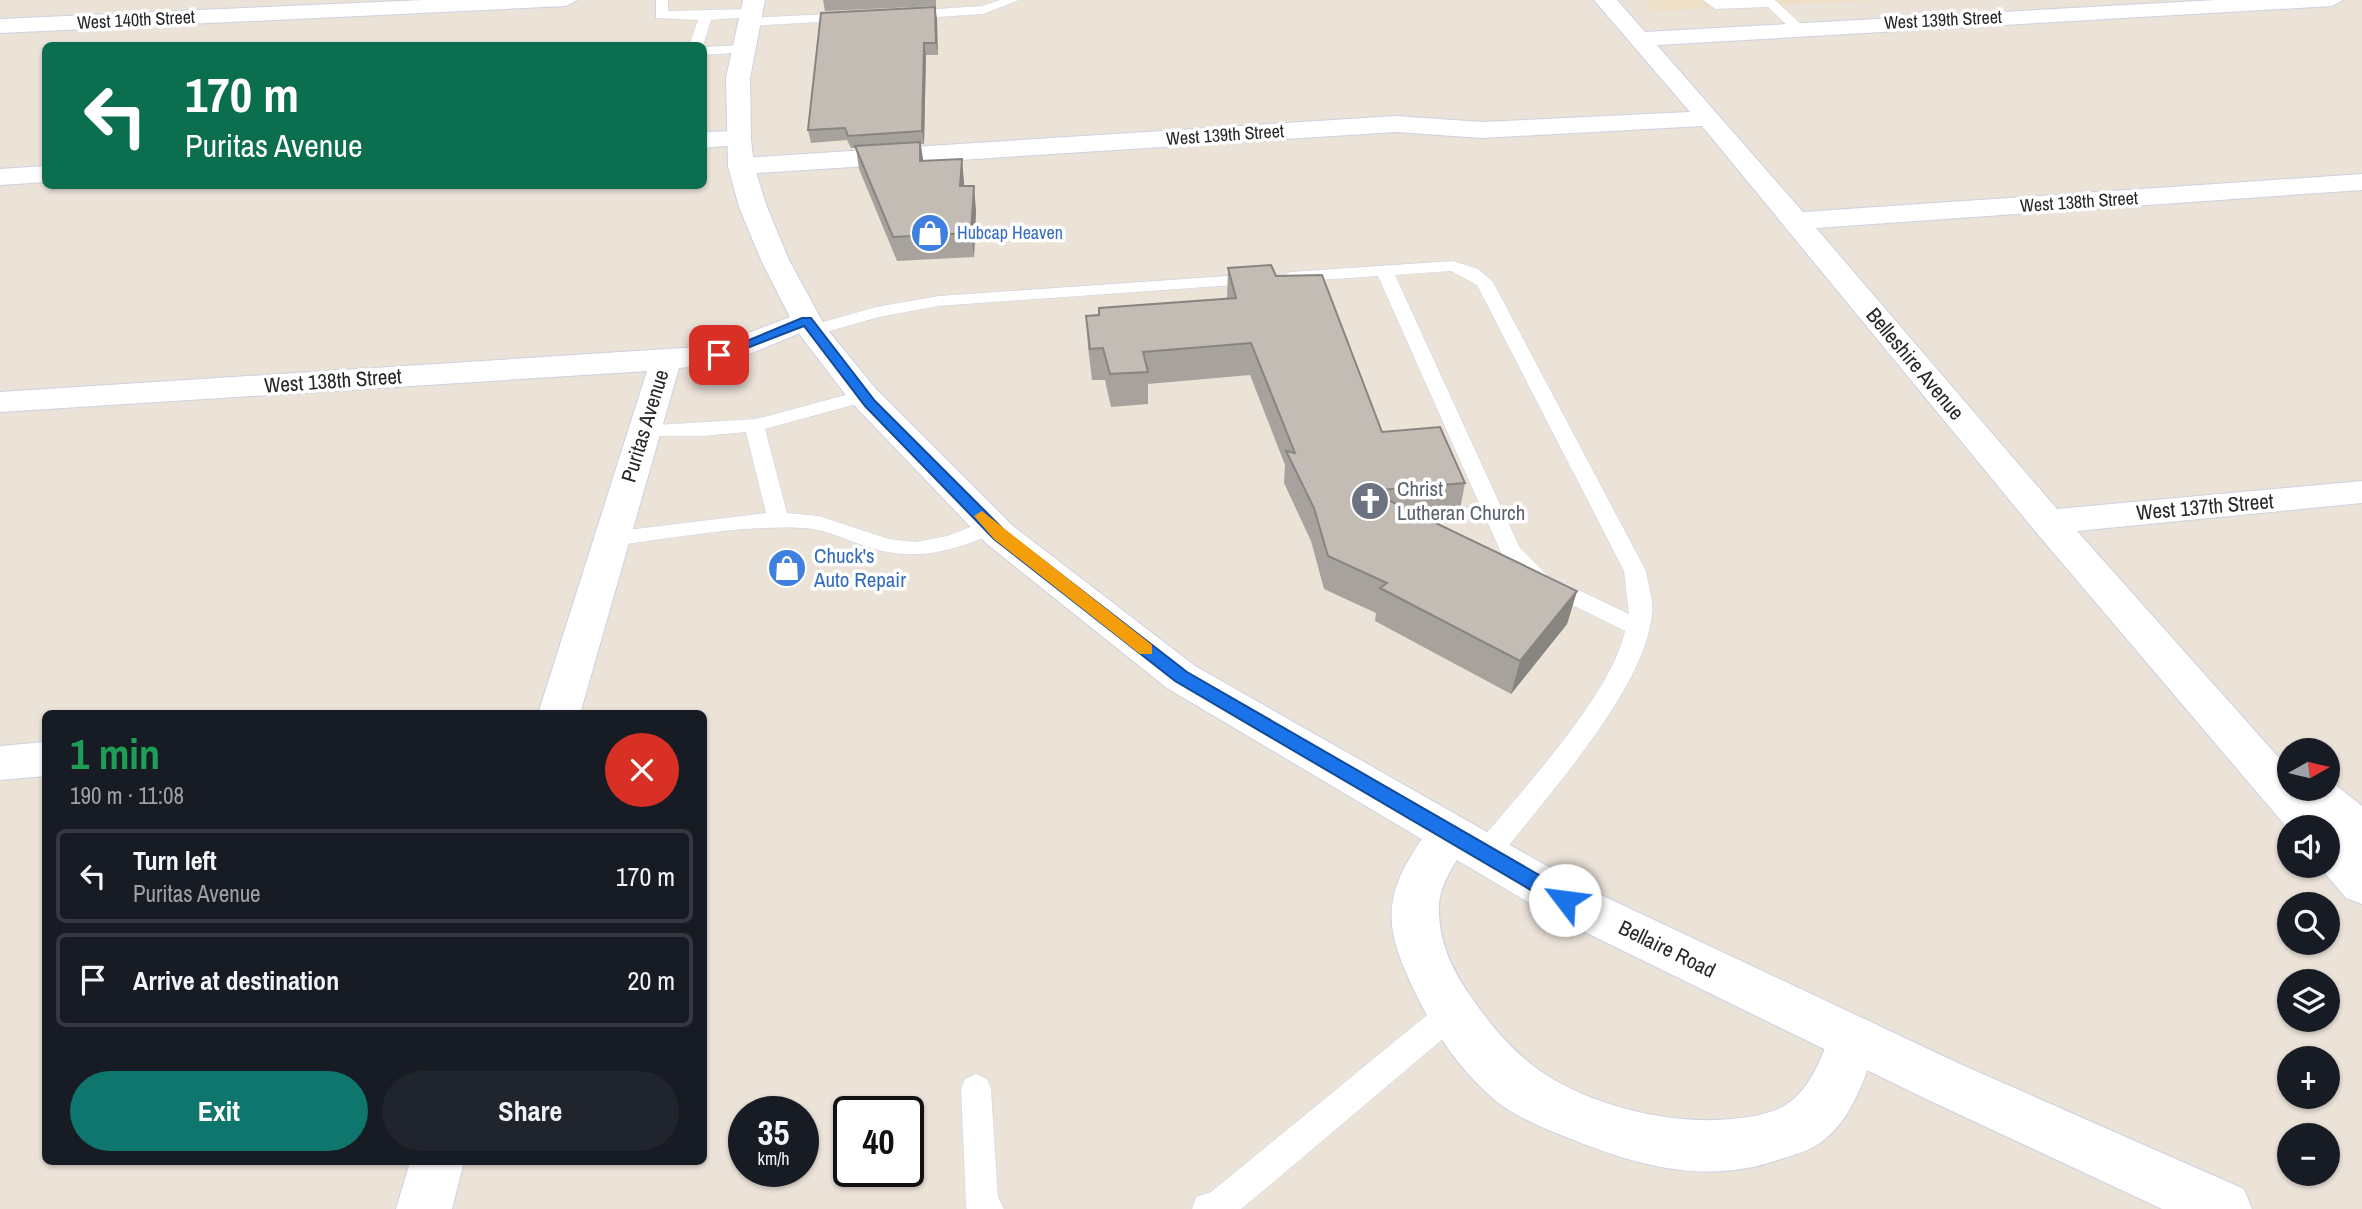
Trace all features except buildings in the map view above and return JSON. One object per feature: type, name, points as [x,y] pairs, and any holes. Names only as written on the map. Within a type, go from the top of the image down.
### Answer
[{"type":"street","name":"West 140th Street","points":[[0,26],[566,0]]},
{"type":"street","name":"Belleshire Avenue","points":[[1605,0],[1709,118],[2048,522],[2303,815]]},
{"type":"street","name":"West 139th Street","points":[[1638,39],[2332,0]]},
{"type":"street","points":[[751,12],[737,99],[741,166],[753,207],[775,260],[809,325]]},
{"type":"street","name":"West 139th Street","points":[[741,166],[1396,124],[1482,130],[1709,118]]},
{"type":"street","points":[[707,140],[738,139]]},
{"type":"street","points":[[0,177],[42,174]]},
{"type":"street","name":"West 138th Street","points":[[1796,221],[2362,182]]},
{"type":"street","name":"Puritas Avenue","points":[[560,710],[666,360],[719,355],[809,325]]},
{"type":"street","name":"Bellaire Road","points":[[809,325],[864,396],[991,526],[1181,677],[1565,900],[1854,1039],[2224,1209]]},
{"type":"street","name":"West 138th Street","points":[[0,402],[666,360]]},
{"type":"street","name":"West 137th Street","points":[[2048,522],[2362,492]]},
{"type":"street","name":"Belleshire Avenue","points":[[2227,726],[2277,765]]},
{"type":"street","points":[[0,763],[42,759]]},
{"type":"street","points":[[2325,802],[2362,831]]},
{"type":"street","points":[[1468,844],[1423,877],[1415,909],[1418,933],[1431,973],[1468,1036],[1513,1082],[1555,1108],[1625,1135],[1677,1146],[1721,1148],[1750,1144],[1801,1126],[1830,1099],[1854,1039]]},
{"type":"street","points":[[2340,858],[2362,884]]},
{"type":"street","points":[[424,1209],[436,1165]]},
{"type":"lane","points":[[662,0],[661,15],[706,16],[751,12],[863,17]]},
{"type":"lane","points":[[890,15],[983,10],[1013,0]]},
{"type":"lane","points":[[1709,0],[1715,5],[1770,2],[1798,28]]},
{"type":"lane","points":[[697,42],[706,16]]},
{"type":"lane","points":[[707,51],[743,50]]},
{"type":"lane","points":[[809,325],[939,301],[1453,266],[1472,273],[1484,282],[1635,571],[1641,614],[1630,654],[1611,692],[1468,844]]},
{"type":"lane","points":[[1384,271],[1511,552],[1539,580],[1637,628]]},
{"type":"lane","points":[[645,430],[717,432],[796,418],[864,396]]},
{"type":"lane","points":[[754,425],[779,522]]},
{"type":"lane","points":[[611,539],[808,521],[836,526],[890,546],[920,550],[951,545],[991,526]]},
{"type":"lane","points":[[1208,1209],[1220,1205],[1254,1179],[1454,1010]]},
{"type":"lane","points":[[976,1089],[982,1206],[988,1209]]},
{"type":"shaded area","points":[[1644,0],[1886,0],[1654,11]]},
{"type":"slow traffic","points":[[982,516],[1000,535],[1146,649]]},
{"type":"place","name":"Hubcap Heaven","points":[[930,233]]},
{"type":"place","name":"Christ Lutheran Church","points":[[1370,501]]},
{"type":"place","name":"Chuck's Auto Repair","points":[[787,568]]},
{"type":"route","points":[[719,355],[806,320],[870,404],[1000,535],[1181,677],[1565,900]]}]
